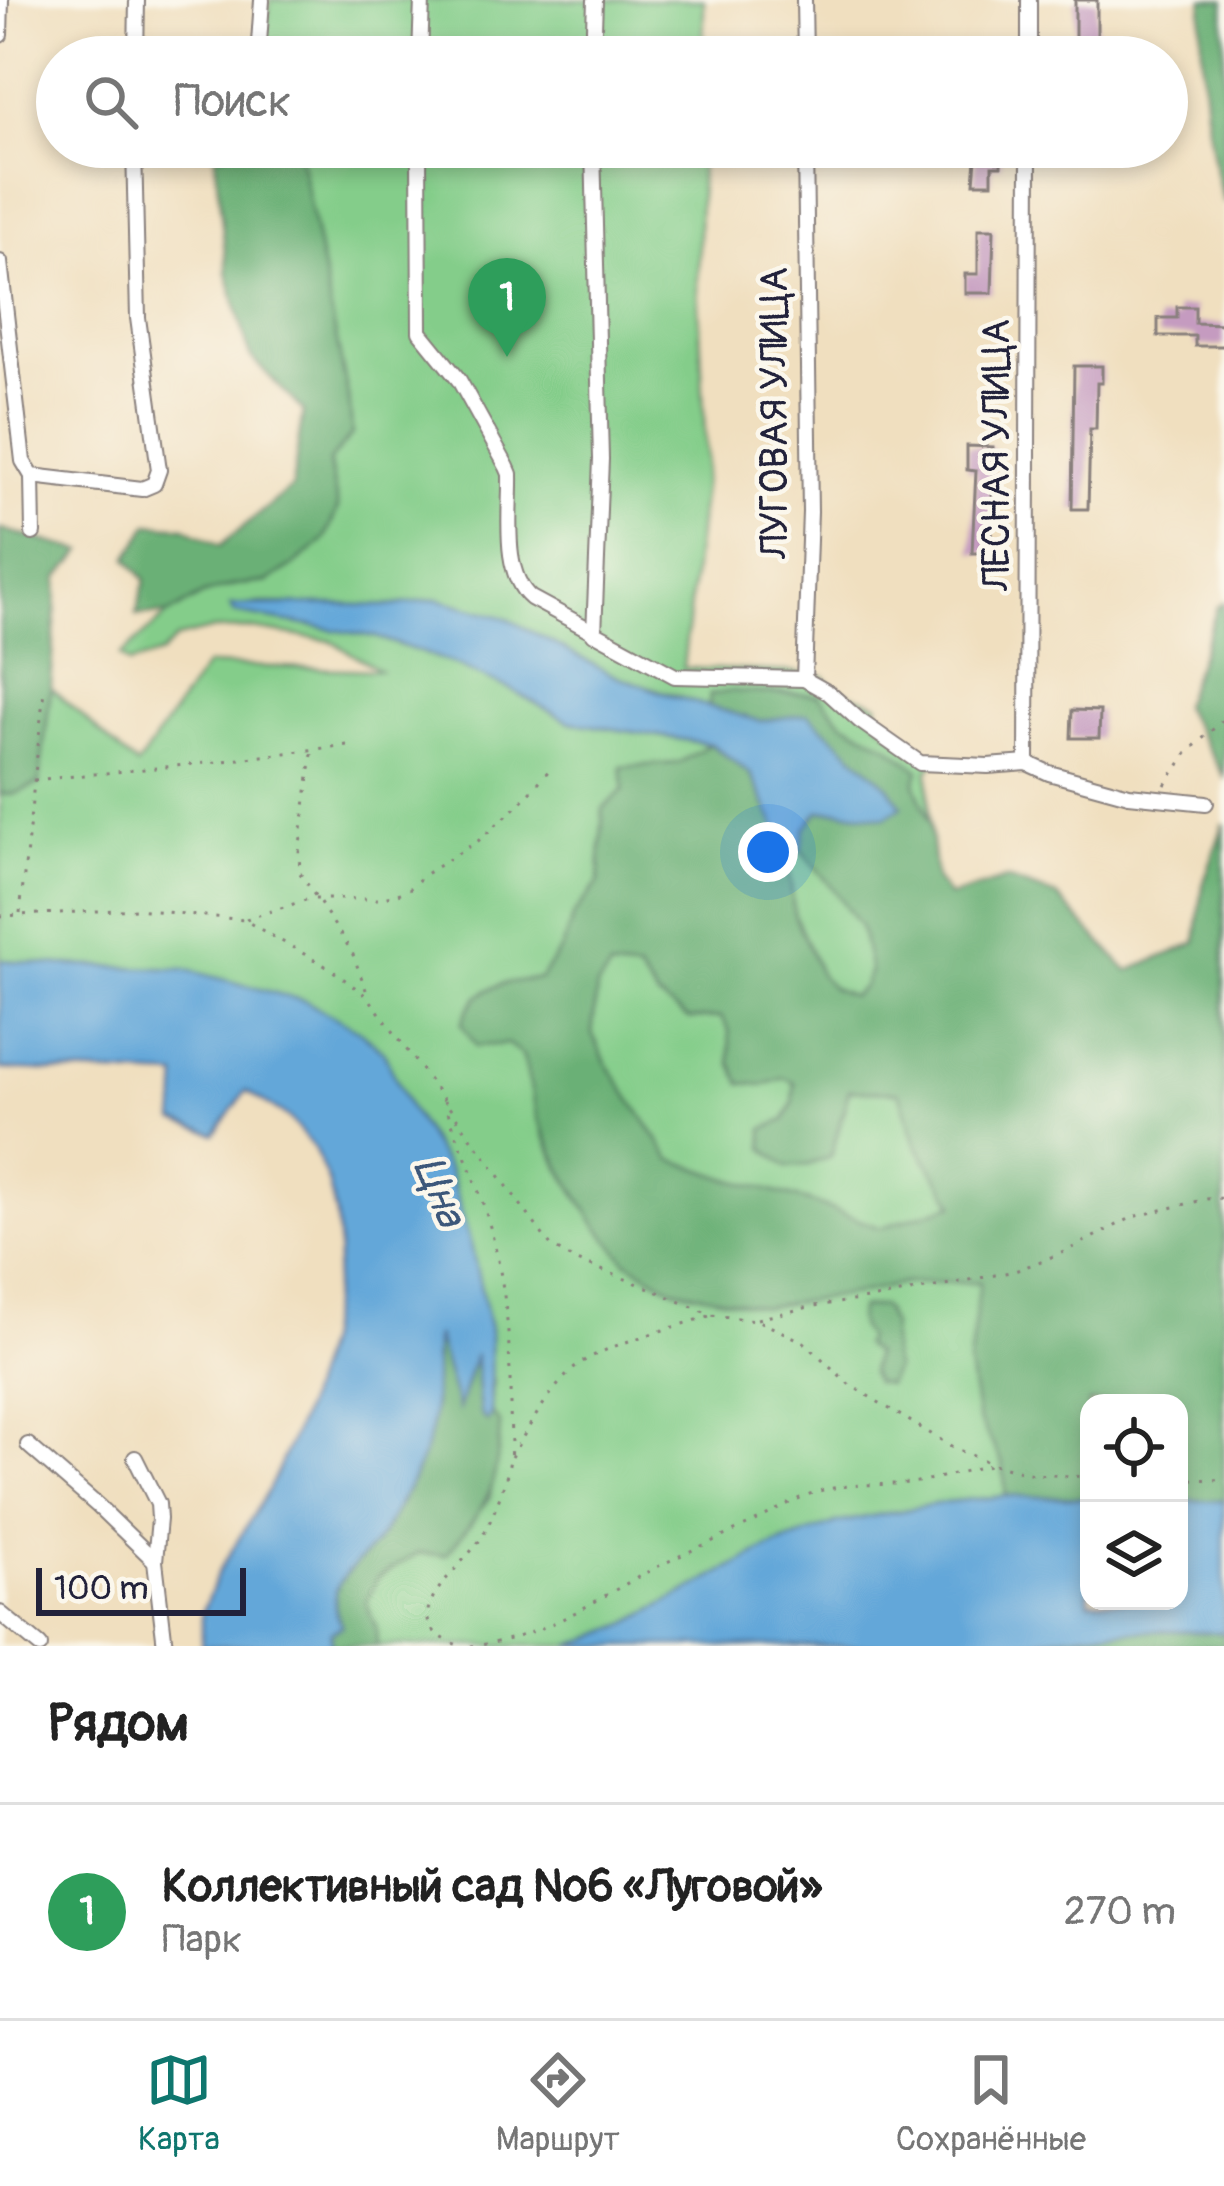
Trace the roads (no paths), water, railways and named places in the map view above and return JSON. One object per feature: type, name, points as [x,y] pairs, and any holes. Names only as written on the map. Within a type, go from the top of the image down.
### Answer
[{"type":"street","points":[[0,35],[1,0]]},
{"type":"street","points":[[136,36],[137,0]]},
{"type":"street","points":[[259,36],[262,0]]},
{"type":"street","points":[[421,36],[422,0]]},
{"type":"street","points":[[594,36],[595,0]]},
{"type":"street","points":[[804,0],[805,36]]},
{"type":"street","points":[[1029,0],[1029,36]]},
{"type":"street","points":[[32,476],[142,489],[158,479],[139,318],[135,168]]},
{"type":"street","points":[[418,168],[420,332],[459,380],[510,474],[512,567],[518,585],[531,598],[675,676],[804,679],[920,763],[1027,763],[1129,795],[1206,803]]},
{"type":"street","points":[[594,168],[601,459],[594,634]]},
{"type":"street","name":"ЛУГОВАЯ УЛИЦА","points":[[804,679],[809,512],[806,168]]},
{"type":"street","name":"ЛЕСНАЯ УЛИЦА","points":[[1027,763],[1029,168]]},
{"type":"street","points":[[0,262],[22,461],[32,476],[33,533]]},
{"type":"street","points":[[28,1445],[155,1562]]},
{"type":"street","points":[[135,1458],[158,1504],[155,1562],[165,1646]]},
{"type":"street","points":[[0,1613],[40,1646]]},
{"type":"water","points":[[437,599],[506,618],[611,674],[675,697],[760,721],[808,714],[888,786],[902,806],[885,817],[819,811],[805,828],[801,850],[787,849],[751,774],[711,744],[570,722],[444,660],[376,637],[234,613],[230,606],[390,606]]},
{"type":"water","name":"Цна","points":[[0,960],[184,969],[305,1001],[360,1031],[383,1051],[408,1105],[449,1171],[490,1329],[491,1413],[488,1420],[480,1412],[475,1355],[458,1409],[436,1335],[428,1442],[383,1532],[339,1584],[336,1610],[342,1626],[331,1632],[331,1646],[202,1646],[202,1613],[218,1573],[269,1489],[301,1417],[324,1342],[339,1250],[328,1181],[314,1148],[288,1117],[246,1091],[215,1134],[175,1121],[178,1077],[0,1069]]},
{"type":"water","points":[[1006,1496],[1080,1498],[1080,1610],[1188,1610],[1188,1500],[1224,1501],[1224,1633],[1093,1632],[1016,1646],[570,1646],[627,1624],[766,1549],[837,1523]]},
{"type":"place","name":"Коллективный сад №6 «Луговой»","points":[[507,357]]}]
